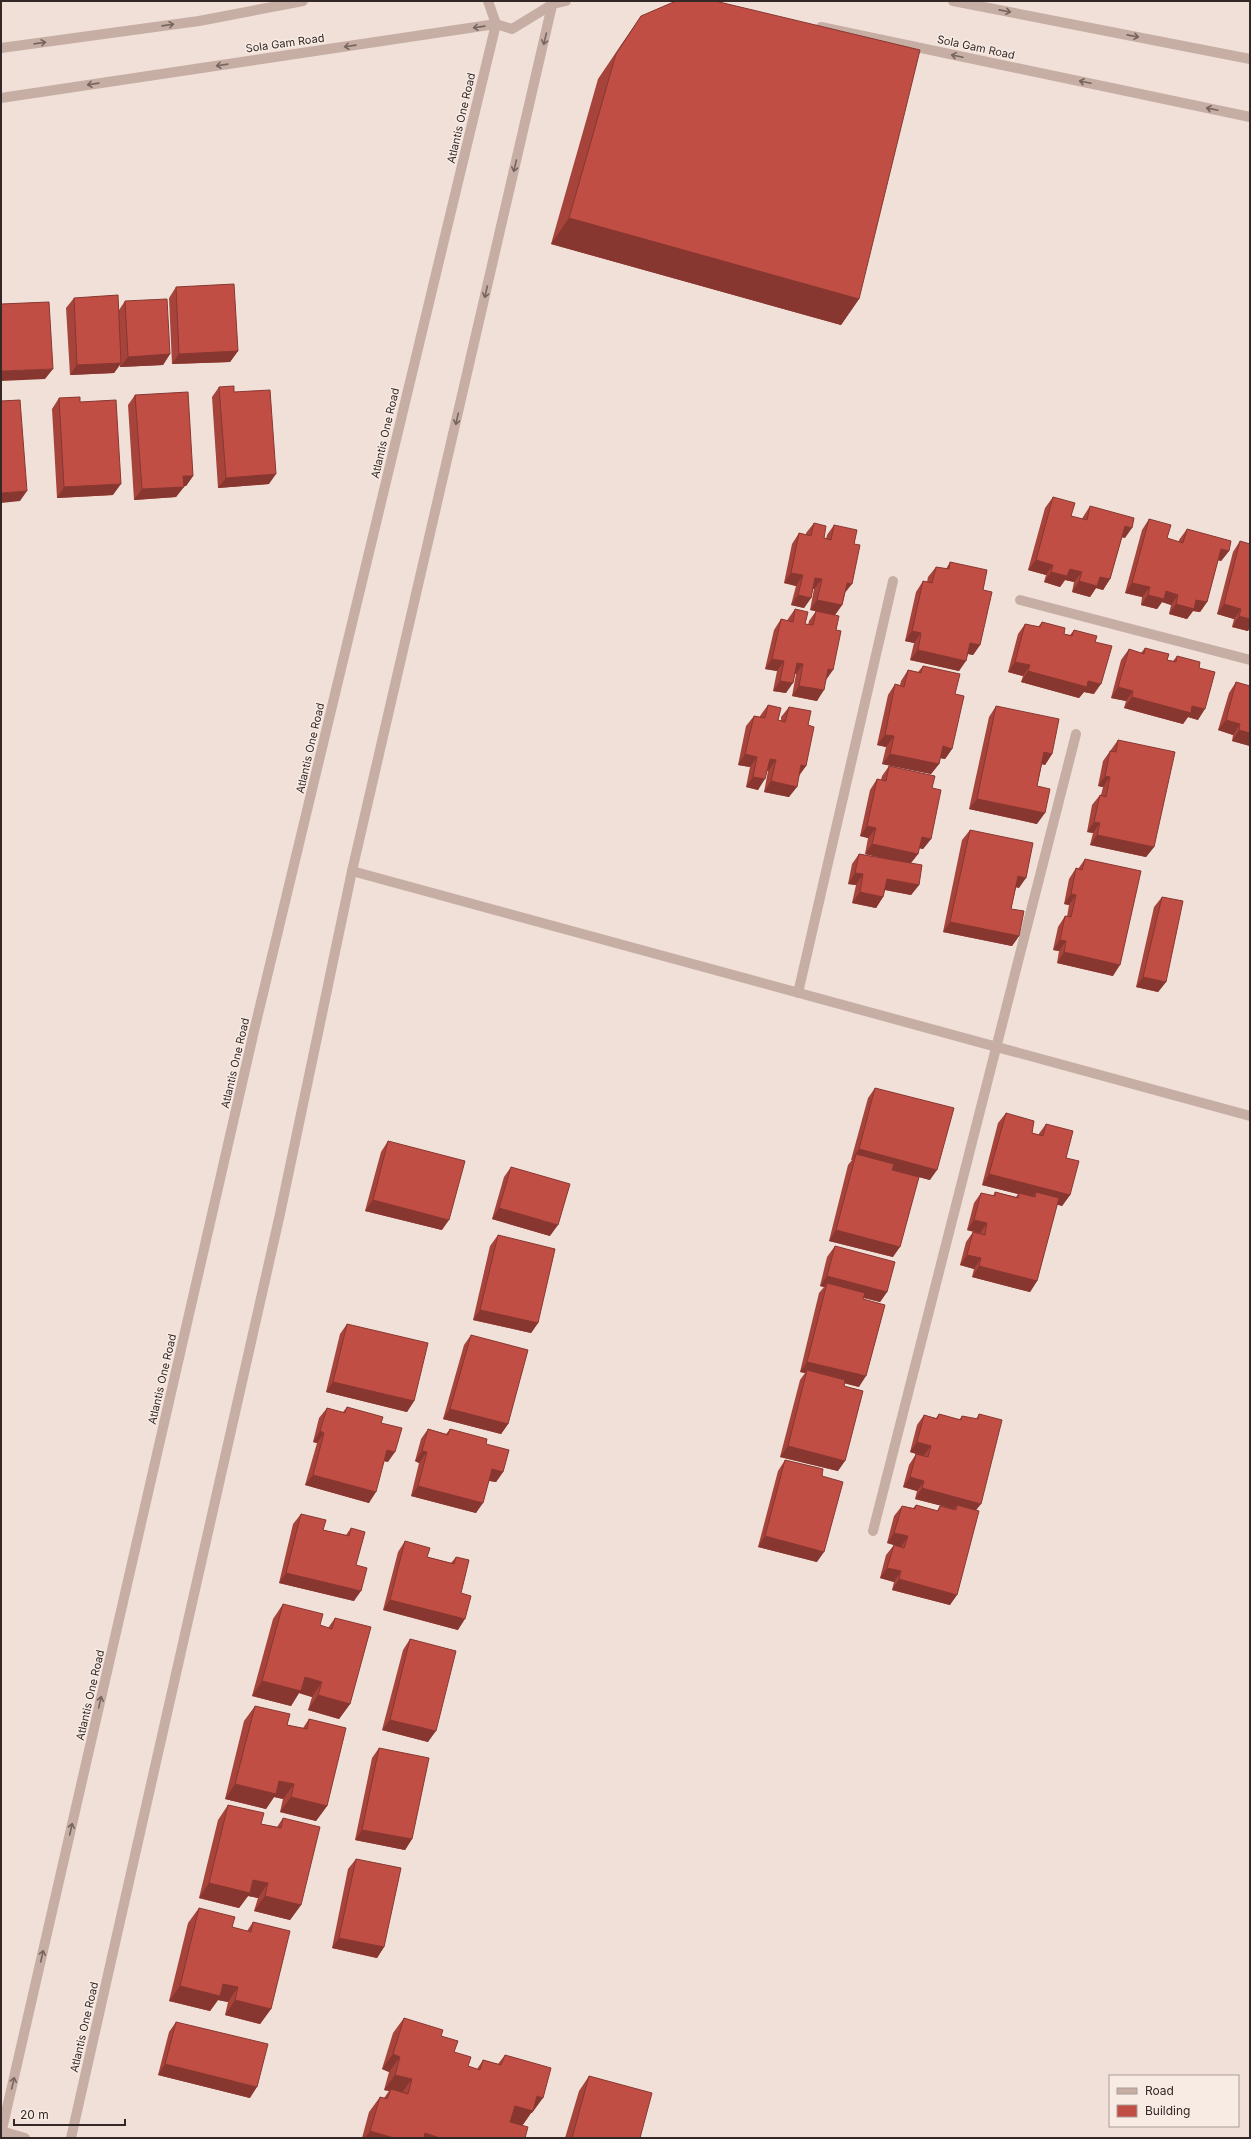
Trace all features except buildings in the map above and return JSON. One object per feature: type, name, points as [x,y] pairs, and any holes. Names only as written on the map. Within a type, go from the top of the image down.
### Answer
[{"type":"street","points":[[1,48],[199,21],[303,1]]},
{"type":"street","points":[[488,1],[496,24]]},
{"type":"street","name":"Sola Gam Road","points":[[1,98],[496,24],[512,28],[553,2],[566,1]]},
{"type":"street","points":[[953,1],[1250,59]]},
{"type":"street","name":"Atlantis One Road","points":[[71,2138],[279,1222],[352,871],[553,2]]},
{"type":"street","name":"Atlantis One Road","points":[[1,2132],[254,1031],[496,24]]},
{"type":"street","name":"Sola Gam Road","points":[[813,26],[1250,117]]},
{"type":"street","points":[[798,993],[893,581]]},
{"type":"street","points":[[1020,600],[1250,660]]},
{"type":"street","points":[[873,1531],[995,1046],[1076,734]]},
{"type":"street","points":[[352,871],[1250,1116]]},
{"type":"street","points":[[1,2132],[25,2138]]}]
